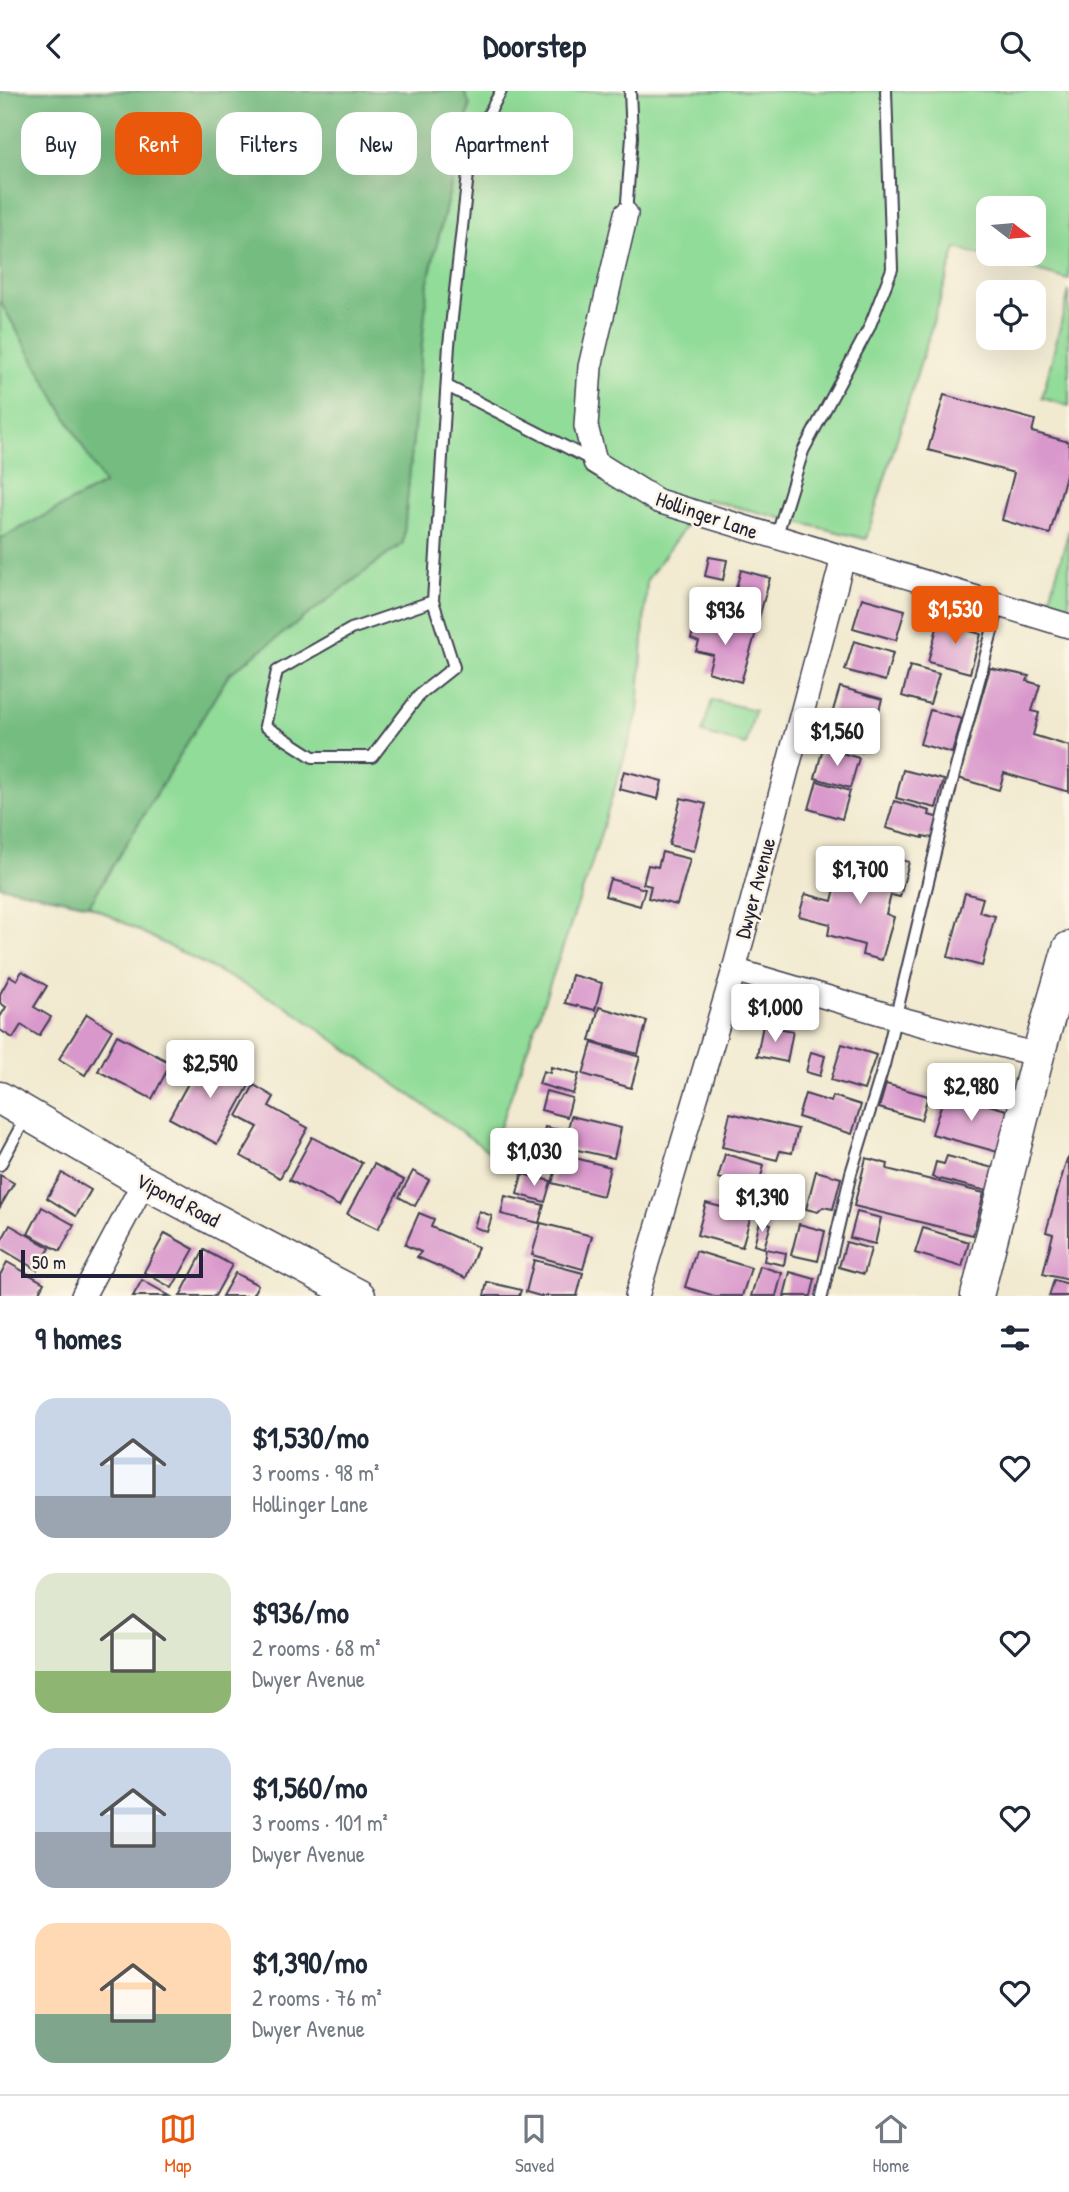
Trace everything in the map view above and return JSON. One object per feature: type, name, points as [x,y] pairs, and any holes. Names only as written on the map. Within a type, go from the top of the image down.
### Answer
[{"type":"street","points":[[595,462],[586,426],[590,367],[626,214]]},
{"type":"street","name":"Hollinger Lane","points":[[595,462],[658,501],[1069,626]]},
{"type":"street","name":"Dwyer Avenue","points":[[637,1296],[734,970],[843,558]]},
{"type":"street","points":[[977,1296],[1038,1055],[1059,1019],[1069,948]]},
{"type":"street","points":[[734,970],[894,1017],[1038,1055]]},
{"type":"street","name":"Vipond Road","points":[[0,1098],[144,1182],[359,1296]]},
{"type":"street","points":[[83,1296],[144,1182]]},
{"type":"lane","points":[[433,601],[351,629],[277,671],[265,726],[313,757],[372,757],[420,694],[454,667],[433,601],[447,386],[471,147],[502,91]]},
{"type":"lane","points":[[626,214],[632,137],[630,91]]},
{"type":"lane","points":[[776,538],[803,450],[869,328],[892,269],[886,91]]},
{"type":"lane","points":[[447,386],[595,462]]},
{"type":"lane","points":[[822,1296],[851,1173],[884,1065],[951,786],[999,605]]},
{"type":"lane","points":[[0,1165],[28,1114]]},
{"type":"green space","points":[[0,91],[464,91],[470,105],[468,112],[431,112],[431,175],[453,175],[428,281],[403,543],[229,674],[89,905],[0,886],[0,539],[104,484],[0,301]]},
{"type":"green space","points":[[464,91],[1069,91],[1069,280],[1020,266],[1046,266],[1046,196],[976,196],[976,254],[956,248],[866,539],[705,499],[647,580],[638,712],[590,869],[491,1153],[288,1007],[89,905],[229,674],[403,543],[428,281],[453,175],[573,175],[573,112],[469,112],[470,106]]},
{"type":"green space","points":[[1069,291],[1069,406],[1042,398]]},
{"type":"green space","points":[[0,301],[105,484],[0,539]]},
{"type":"green space","points":[[1069,530],[1069,607],[1049,601]]},
{"type":"green space","points":[[712,700],[755,710],[746,745],[702,733]]},
{"type":"building","points":[[944,395],[1035,420],[1032,432],[1069,442],[1069,464],[1050,534],[1002,520],[1014,473],[928,450]]},
{"type":"building","points":[[709,557],[727,560],[723,580],[705,576]]},
{"type":"building","points":[[741,570],[770,578],[757,625],[728,617]]},
{"type":"building","points":[[862,598],[905,610],[896,640],[853,628]]},
{"type":"building","points":[[704,617],[756,632],[741,682],[708,672],[713,655],[696,651],[699,642],[691,639],[694,628],[701,630]]},
{"type":"building","points":[[950,619],[972,625],[970,631],[981,634],[970,673],[928,662],[938,624],[949,627]]},
{"type":"building","points":[[854,641],[893,653],[885,681],[845,670]]},
{"type":"building","points":[[910,666],[939,674],[930,704],[902,696]]},
{"type":"building","points":[[990,668],[1029,676],[1027,681],[1040,685],[1032,711],[1039,713],[1033,735],[1069,746],[1069,792],[1004,773],[999,790],[958,778]]},
{"type":"building","points":[[840,687],[882,699],[875,726],[832,714]]},
{"type":"building","points":[[930,710],[962,719],[952,753],[920,744]]},
{"type":"building","points":[[831,717],[869,728],[862,752],[824,741]]},
{"type":"building","points":[[823,748],[859,758],[850,788],[815,778]]},
{"type":"building","points":[[903,770],[944,780],[936,808],[896,798]]},
{"type":"building","points":[[624,771],[662,781],[658,799],[619,789]]},
{"type":"building","points":[[817,781],[850,791],[842,819],[809,809]]},
{"type":"building","points":[[681,798],[706,804],[694,851],[669,845]]},
{"type":"building","points":[[894,801],[930,811],[929,815],[939,818],[933,838],[886,828]]},
{"type":"building","points":[[662,852],[690,859],[677,905],[648,898],[651,886],[643,884],[648,865],[658,867]]},
{"type":"building","points":[[887,856],[909,862],[900,897],[891,895],[886,914],[894,917],[882,960],[862,955],[864,945],[828,935],[830,924],[799,916],[805,894],[832,901],[841,864],[882,875]]},
{"type":"building","points":[[610,879],[645,889],[640,906],[605,896]]},
{"type":"building","points":[[965,893],[983,898],[979,912],[995,916],[982,966],[948,957]]},
{"type":"building","points":[[22,971],[47,986],[34,1007],[51,1017],[39,1036],[21,1025],[13,1038],[0,1030],[0,1017],[6,1007],[0,1003],[0,994],[10,976],[17,980]]},
{"type":"building","points":[[572,975],[602,983],[595,1010],[565,1003]]},
{"type":"building","points":[[599,1007],[647,1021],[638,1054],[590,1041]]},
{"type":"building","points":[[87,1014],[112,1030],[85,1075],[59,1059]]},
{"type":"building","points":[[763,1025],[793,1031],[787,1062],[757,1056]]},
{"type":"building","points":[[117,1035],[171,1063],[152,1099],[98,1071]]},
{"type":"building","points":[[592,1043],[640,1057],[631,1088],[583,1074]]},
{"type":"building","points":[[842,1044],[876,1055],[864,1090],[831,1080]]},
{"type":"building","points":[[811,1052],[825,1056],[820,1076],[806,1072]]},
{"type":"building","points":[[203,1056],[251,1082],[217,1144],[169,1118]]},
{"type":"building","points":[[551,1067],[579,1074],[573,1094],[539,1084],[543,1071],[550,1073]]},
{"type":"building","points":[[886,1084],[928,1096],[921,1120],[879,1108]]},
{"type":"building","points":[[254,1085],[274,1097],[269,1106],[308,1128],[280,1178],[241,1156],[258,1127],[237,1116]]},
{"type":"building","points":[[546,1091],[572,1098],[567,1117],[541,1110]]},
{"type":"building","points":[[945,1093],[1010,1111],[998,1152],[932,1134]]},
{"type":"building","points":[[805,1094],[831,1102],[833,1096],[861,1105],[852,1134],[798,1117]]},
{"type":"building","points":[[730,1113],[798,1129],[792,1153],[780,1151],[777,1160],[722,1147]]},
{"type":"building","points":[[571,1116],[621,1128],[614,1158],[564,1147]]},
{"type":"building","points":[[545,1127],[558,1130],[554,1145],[541,1142]]},
{"type":"building","points":[[312,1137],[362,1163],[339,1206],[289,1180]]},
{"type":"building","points":[[560,1154],[610,1167],[603,1196],[552,1183]]},
{"type":"building","points":[[725,1154],[764,1165],[758,1188],[718,1178]]},
{"type":"building","points":[[947,1156],[993,1168],[987,1191],[932,1177],[936,1162],[944,1164]]},
{"type":"building","points":[[1069,1157],[1069,1280],[1043,1274],[1053,1234],[1046,1232]]},
{"type":"building","points":[[866,1158],[888,1164],[887,1169],[984,1193],[973,1235],[854,1206]]},
{"type":"building","points":[[374,1164],[404,1180],[378,1229],[347,1214]]},
{"type":"building","points":[[413,1171],[429,1180],[415,1206],[399,1197]]},
{"type":"building","points":[[816,1171],[841,1178],[833,1209],[823,1207],[818,1212],[806,1209]]},
{"type":"building","points":[[62,1173],[91,1190],[76,1216],[47,1198]]},
{"type":"building","points":[[522,1174],[551,1181],[545,1202],[517,1194]]},
{"type":"building","points":[[0,1175],[14,1183],[0,1207]]},
{"type":"building","points":[[505,1196],[544,1205],[539,1223],[501,1214]]},
{"type":"building","points":[[706,1203],[751,1215],[742,1247],[697,1235]]},
{"type":"building","points":[[42,1207],[74,1225],[60,1251],[28,1234]]},
{"type":"building","points":[[479,1211],[492,1216],[487,1232],[474,1227]]},
{"type":"building","points":[[857,1212],[881,1218],[875,1244],[850,1238]]},
{"type":"building","points":[[419,1213],[434,1219],[431,1227],[478,1247],[466,1278],[417,1257],[421,1252],[405,1245]]},
{"type":"building","points":[[760,1221],[771,1224],[764,1248],[754,1245]]},
{"type":"building","points":[[541,1223],[592,1236],[583,1269],[532,1255]]},
{"type":"building","points":[[799,1224],[825,1231],[818,1261],[791,1255]]},
{"type":"building","points":[[10,1225],[50,1248],[37,1270],[0,1248]]},
{"type":"building","points":[[923,1228],[969,1242],[962,1267],[915,1253]]},
{"type":"building","points":[[165,1233],[194,1249],[172,1288],[144,1272]]},
{"type":"building","points":[[846,1242],[871,1249],[864,1274],[839,1267]]},
{"type":"building","points":[[766,1249],[786,1253],[784,1265],[764,1261]]},
{"type":"building","points":[[204,1250],[232,1265],[215,1296],[180,1296]]},
{"type":"building","points":[[696,1251],[751,1268],[742,1296],[715,1296],[685,1287]]},
{"type":"building","points":[[534,1260],[583,1273],[577,1296],[540,1296],[526,1292]]},
{"type":"building","points":[[7,1262],[44,1283],[37,1296],[0,1296],[0,1275]]},
{"type":"building","points":[[760,1266],[782,1273],[776,1296],[751,1296]]},
{"type":"building","points":[[790,1272],[815,1279],[811,1296],[784,1296]]},
{"type":"building","points":[[235,1273],[258,1285],[252,1296],[222,1296]]},
{"type":"building","points":[[142,1280],[170,1296],[133,1296]]},
{"type":"building","points":[[1054,1280],[1069,1284],[1069,1296],[1049,1296]]},
{"type":"building","points":[[487,1282],[521,1290],[519,1296],[484,1296]]}]
